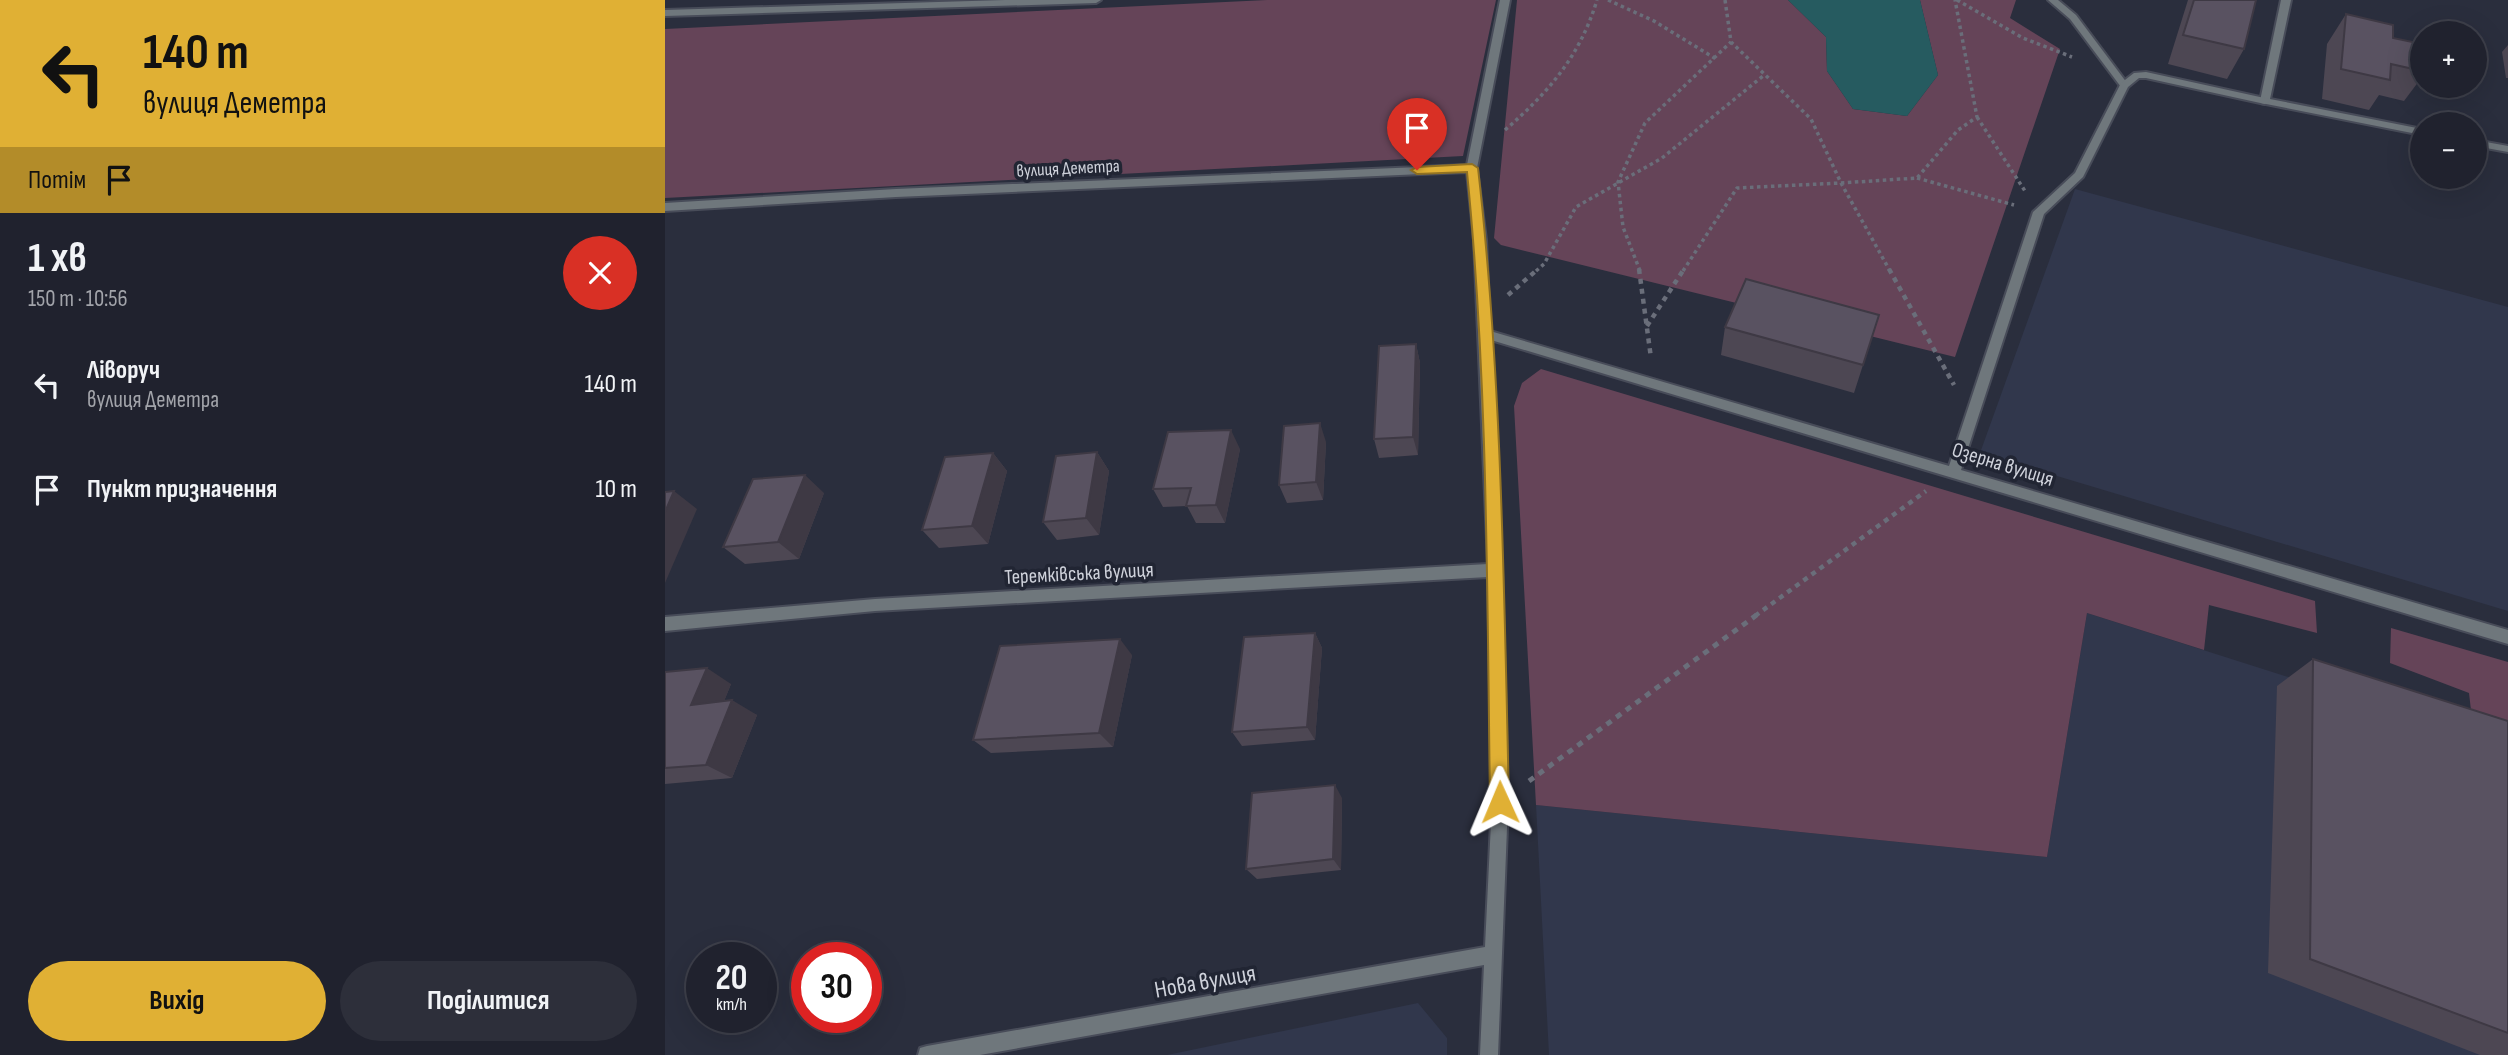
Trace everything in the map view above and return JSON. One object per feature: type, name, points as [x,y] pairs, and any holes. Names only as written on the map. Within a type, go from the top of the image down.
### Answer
[{"type":"street","points":[[665,13],[1096,0]]},
{"type":"street","points":[[1489,1055],[1491,955],[1500,802],[1495,570],[1485,334],[1473,163],[1505,0]]},
{"type":"street","points":[[2053,0],[2073,17],[2124,85]]},
{"type":"street","points":[[2265,101],[2286,0]]},
{"type":"street","points":[[1954,471],[2039,212],[2079,174],[2124,85],[2137,75],[2410,130]]},
{"type":"street","points":[[2487,145],[2508,149]]},
{"type":"street","name":"вулиця Деметра","points":[[665,208],[1473,163]]},
{"type":"street","name":"Озерна вулиця","points":[[1485,334],[2508,637]]},
{"type":"street","name":"Теремківська вулиця","points":[[665,624],[875,605],[1495,570]]},
{"type":"street","name":"Нова вулиця","points":[[927,1055],[1005,1048],[1491,955]]},
{"type":"path","points":[[1473,163],[1553,89],[1589,31],[1597,0]]},
{"type":"path","points":[[1608,0],[1654,21],[1716,59]]},
{"type":"path","points":[[1725,0],[1731,42],[1763,76],[1811,119],[1841,183],[1972,416]]},
{"type":"path","points":[[1956,0],[2023,38],[2113,73]]},
{"type":"path","points":[[1956,0],[1977,117],[2039,212]]},
{"type":"path","points":[[1654,383],[1640,272],[1623,227],[1618,182],[1645,123],[1731,42]]},
{"type":"path","points":[[1484,316],[1544,264],[1576,207],[1662,158],[1763,76]]},
{"type":"path","points":[[1917,178],[1958,130],[1977,117]]},
{"type":"path","points":[[1647,326],[1737,188],[1917,178],[2039,212]]},
{"type":"path","points":[[1500,802],[1954,471]]},
{"type":"shaded area","points":[[1267,0],[1496,0],[1463,156],[665,198],[665,29]]},
{"type":"shaded area","points":[[1517,0],[1788,0],[1826,37],[1827,71],[1853,109],[1907,116],[1938,75],[1920,0],[2016,0],[2010,18],[2060,49],[1955,357],[1501,245],[1494,238]]},
{"type":"shaded area","points":[[1788,0],[1920,0],[1938,75],[1907,116],[1853,109],[1827,71],[1826,37]]},
{"type":"shaded area","points":[[2075,189],[2508,307],[2508,611],[1980,453]]},
{"type":"shaded area","points":[[1541,369],[2315,601],[2317,633],[2209,605],[2204,650],[2087,613],[2047,857],[1536,805],[1514,406],[1522,383]]},
{"type":"shaded area","points":[[2087,613],[2508,747],[2508,1055],[1549,1055],[1536,805],[2047,857]]},
{"type":"shaded area","points":[[2391,628],[2508,662],[2508,747],[2474,736],[2469,693],[2390,663]]},
{"type":"shaded area","points":[[1418,1003],[1447,1038],[1447,1055],[1167,1055]]},
{"type":"building","points":[[2194,0],[2256,0],[2244,49],[2183,35]]},
{"type":"building","points":[[2346,14],[2393,25],[2393,38],[2410,42],[2410,68],[2391,64],[2390,80],[2341,69]]},
{"type":"building","points":[[1746,279],[1879,315],[1863,365],[1725,327]]},
{"type":"building","points":[[1416,344],[1413,437],[1374,439],[1379,346]]},
{"type":"building","points":[[1320,423],[1316,482],[1279,485],[1284,426]]},
{"type":"building","points":[[1231,430],[1216,505],[1186,506],[1191,488],[1153,489],[1168,432]]},
{"type":"building","points":[[1097,452],[1086,518],[1043,522],[1056,456]]},
{"type":"building","points":[[993,453],[972,526],[922,530],[945,457]]},
{"type":"building","points":[[805,475],[778,542],[723,547],[753,479]]},
{"type":"building","points":[[674,491],[665,512],[665,492]]},
{"type":"building","points":[[1315,633],[1307,727],[1232,732],[1244,637]]},
{"type":"building","points":[[1120,639],[1099,733],[973,740],[1000,646]]},
{"type":"building","points":[[2313,659],[2508,721],[2508,1033],[2310,959]]},
{"type":"building","points":[[707,668],[691,705],[732,700],[706,765],[665,768],[665,672]]},
{"type":"building","points":[[1335,785],[1333,859],[1246,869],[1252,793]]},
{"type":"route","points":[[1417,170],[1472,168],[1480,240],[1495,570],[1500,802]]}]
